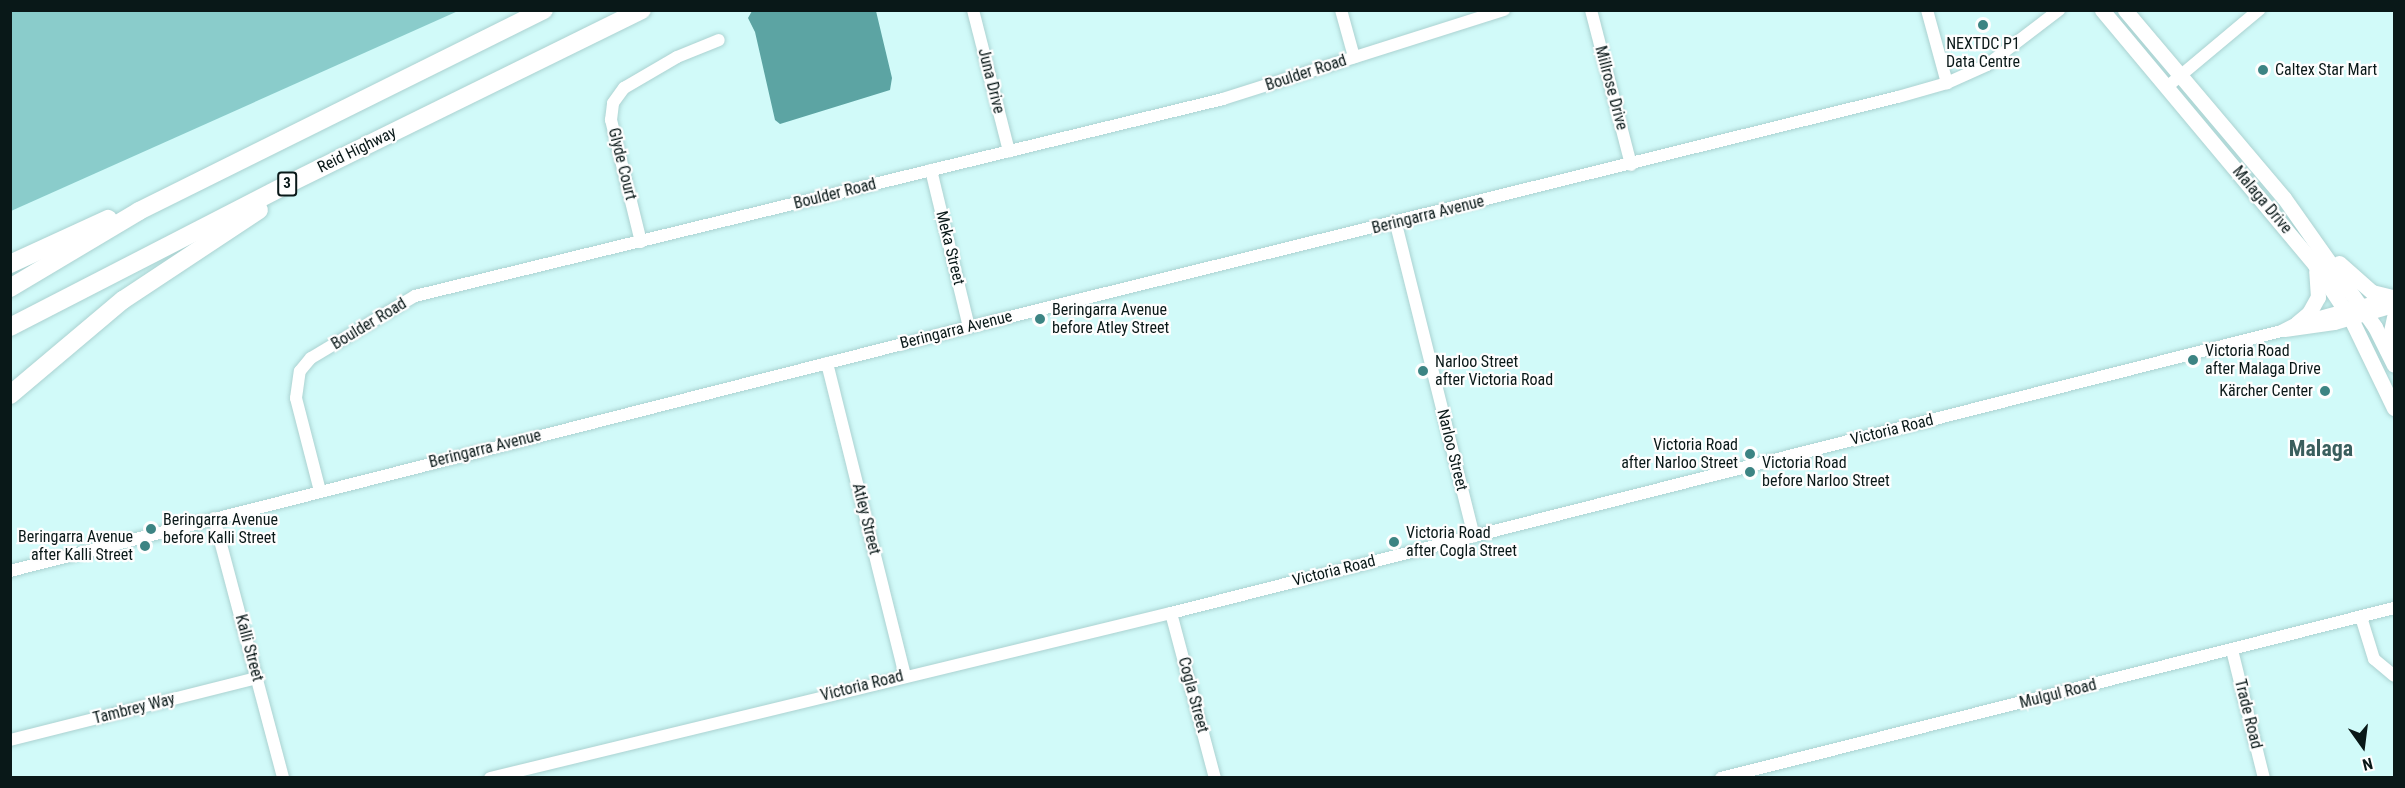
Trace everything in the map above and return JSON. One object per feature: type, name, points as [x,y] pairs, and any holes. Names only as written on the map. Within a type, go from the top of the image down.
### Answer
[{"type":"highway","points":[[10,288],[139,211],[544,10]]},
{"type":"highway","name":"Reid Highway","points":[[10,327],[292,182],[642,10]]},
{"type":"highway","points":[[10,394],[123,300],[249,217],[293,190],[566,48]]},
{"type":"highway","points":[[10,264],[277,144]]},
{"type":"main road","name":"Malaga Drive","points":[[2102,10],[2387,350],[2394,365]]},
{"type":"main road","name":"Malaga Drive","points":[[2125,10],[2312,236],[2355,312],[2394,408]]},
{"type":"main road","points":[[2312,236],[2326,244],[2341,266],[2364,286],[2394,300]]},
{"type":"main road","points":[[2298,323],[2318,297],[2315,265]]},
{"type":"main road","points":[[2387,350],[2394,317]]},
{"type":"street","name":"Juna Drive","points":[[973,10],[1009,151]]},
{"type":"street","points":[[1341,10],[1354,57]]},
{"type":"street","name":"Boulder Road","points":[[320,491],[296,398],[300,371],[311,358],[415,296],[1223,99],[1504,10]]},
{"type":"street","name":"Millrose Drive","points":[[1591,10],[1631,165]]},
{"type":"street","points":[[1927,10],[1947,83]]},
{"type":"street","name":"Beringarra Avenue","points":[[10,571],[969,327],[1396,224],[1947,83],[1987,65],[2059,10]]},
{"type":"street","points":[[2168,86],[2259,10]]},
{"type":"street","name":"Glyde Court","points":[[641,242],[611,120],[613,103],[633,83],[677,57],[719,40]]},
{"type":"street","name":"Meka Street","points":[[931,170],[969,327]]},
{"type":"street","name":"Narloo Street","points":[[1396,224],[1474,536]]},
{"type":"street","name":"Victoria Road","points":[[2281,331],[2300,331],[2394,300]]},
{"type":"street","name":"Victoria Road","points":[[490,777],[905,675],[1171,613],[2281,331],[2298,323],[2355,312]]},
{"type":"street","name":"Atley Street","points":[[827,363],[905,675]]},
{"type":"street","name":"Kalli Street","points":[[214,518],[283,777]]},
{"type":"street","name":"Mulgul Road","points":[[1720,777],[1748,774],[2394,608]]},
{"type":"street","name":"Cogla Street","points":[[1171,613],[1215,777]]},
{"type":"street","points":[[2361,617],[2374,658],[2394,676]]},
{"type":"street","name":"Trade Road","points":[[2232,650],[2264,777]]},
{"type":"street","name":"Tambrey Way","points":[[10,740],[257,678]]},
{"type":"shaded area","points":[[11,10],[458,10],[458,11],[11,211]]},
{"type":"shaded area","points":[[752,11],[876,11],[892,78],[890,90],[780,124],[775,120],[755,32],[748,18]]},
{"type":"place","name":"NEXTDC P1 Data Centre","points":[[1983,25]]},
{"type":"place","name":"Caltex Star Mart","points":[[2263,70]]},
{"type":"place","name":"Beringarra Avenue before Atley Street","points":[[1040,319]]},
{"type":"place","name":"Victoria Road after Malaga Drive","points":[[2193,360]]},
{"type":"place","name":"Narloo Street after Victoria Road","points":[[1423,371]]},
{"type":"place","name":"Kärcher Center","points":[[2325,391]]},
{"type":"place","name":"Victoria Road after Narloo Street","points":[[1750,454]]},
{"type":"place","name":"Victoria Road before Narloo Street","points":[[1750,472]]},
{"type":"place","name":"Beringarra Avenue before Kalli Street","points":[[151,529]]},
{"type":"place","name":"Victoria Road after Cogla Street","points":[[1394,542]]},
{"type":"place","name":"Beringarra Avenue after Kalli Street","points":[[145,546]]},
{"type":"district","name":"Malaga","points":[[2321,449]]}]
